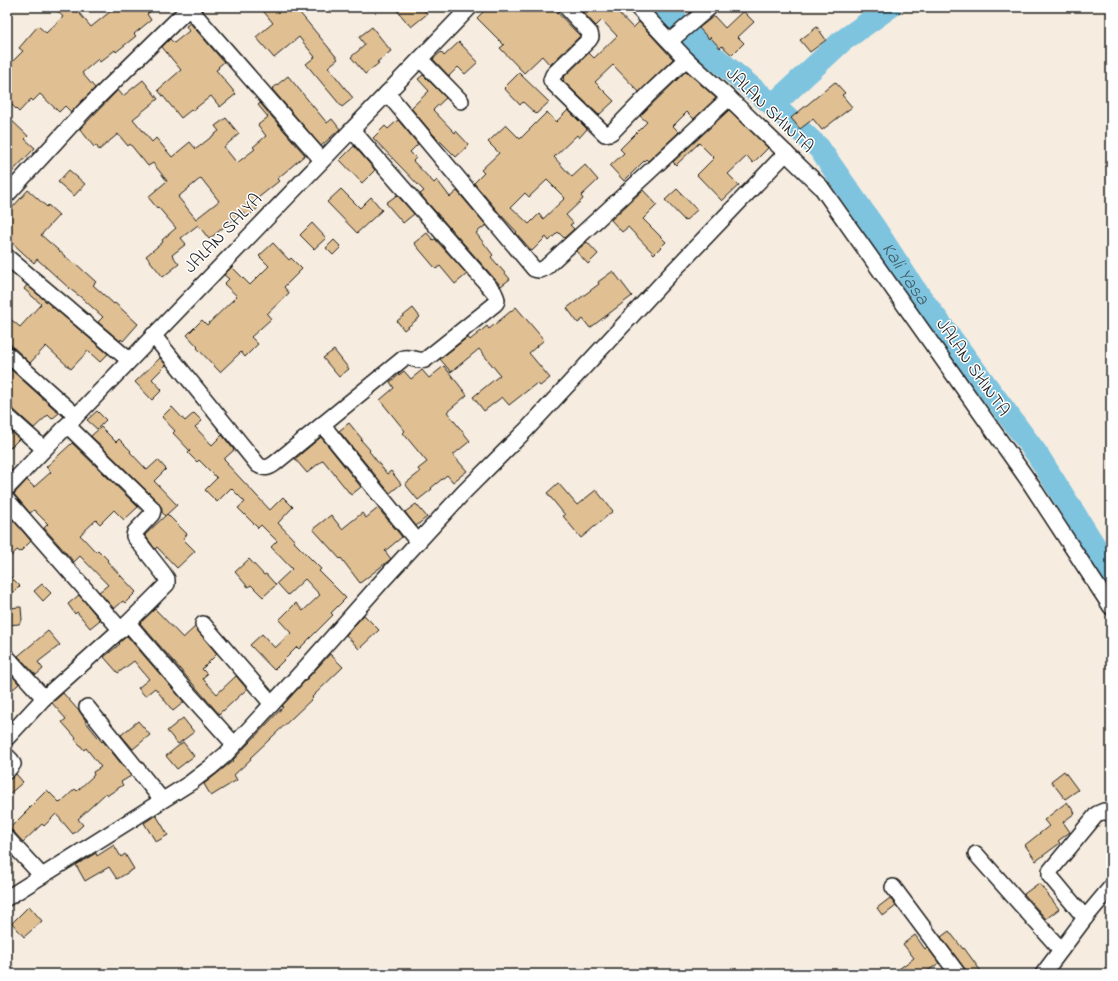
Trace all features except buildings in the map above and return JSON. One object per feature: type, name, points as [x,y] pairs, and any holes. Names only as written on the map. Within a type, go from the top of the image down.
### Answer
[{"type":"street","points":[[7,195],[85,110],[190,7],[322,160]]},
{"type":"street","name":"JALAN SALYA","points":[[7,488],[470,7]]},
{"type":"street","points":[[566,7],[590,33],[591,37],[553,75],[551,81],[602,133],[605,134],[613,131],[686,59]]},
{"type":"street","name":"JALAN SHINTA","points":[[637,7],[671,40],[686,59],[729,98],[821,187],[1028,480],[1111,607]]},
{"type":"street","points":[[671,40],[710,7]]},
{"type":"street","points":[[420,59],[461,100]]},
{"type":"street","points":[[387,92],[534,269],[538,270],[542,270],[546,267],[729,98]]},
{"type":"street","points":[[154,335],[258,465],[263,468],[267,468],[274,464],[404,358],[407,357],[421,361],[425,360],[497,302],[494,292],[352,130]]},
{"type":"street","points":[[7,898],[190,783],[211,767],[272,704],[464,492],[527,429],[676,268],[786,153]]},
{"type":"street","points":[[7,257],[129,360]]},
{"type":"street","points":[[7,354],[71,420],[153,510],[152,514],[135,532],[134,536],[167,579],[167,584],[125,626],[44,698],[7,738]]},
{"type":"street","points":[[7,416],[44,449]]},
{"type":"street","points":[[323,424],[418,542]]},
{"type":"street","points":[[7,500],[234,744]]},
{"type":"street","points":[[202,624],[272,704]]},
{"type":"street","points":[[7,657],[44,698]]},
{"type":"street","points":[[86,707],[162,800]]},
{"type":"street","points":[[7,756],[13,764],[7,771]]},
{"type":"street","points":[[1085,918],[1050,876],[1050,871],[1098,814],[1104,811],[1111,814]]},
{"type":"street","points":[[7,838],[42,876]]},
{"type":"street","points":[[976,854],[1061,950]]},
{"type":"street","points":[[893,887],[958,974]]},
{"type":"street","points":[[1043,974],[1085,918],[1111,887]]},
{"type":"waterway","name":"Kali Yasa","points":[[663,7],[701,46],[773,105],[819,148],[874,227],[913,287],[1037,454],[1111,572]]},
{"type":"waterway","points":[[773,105],[841,42],[890,7]]}]
